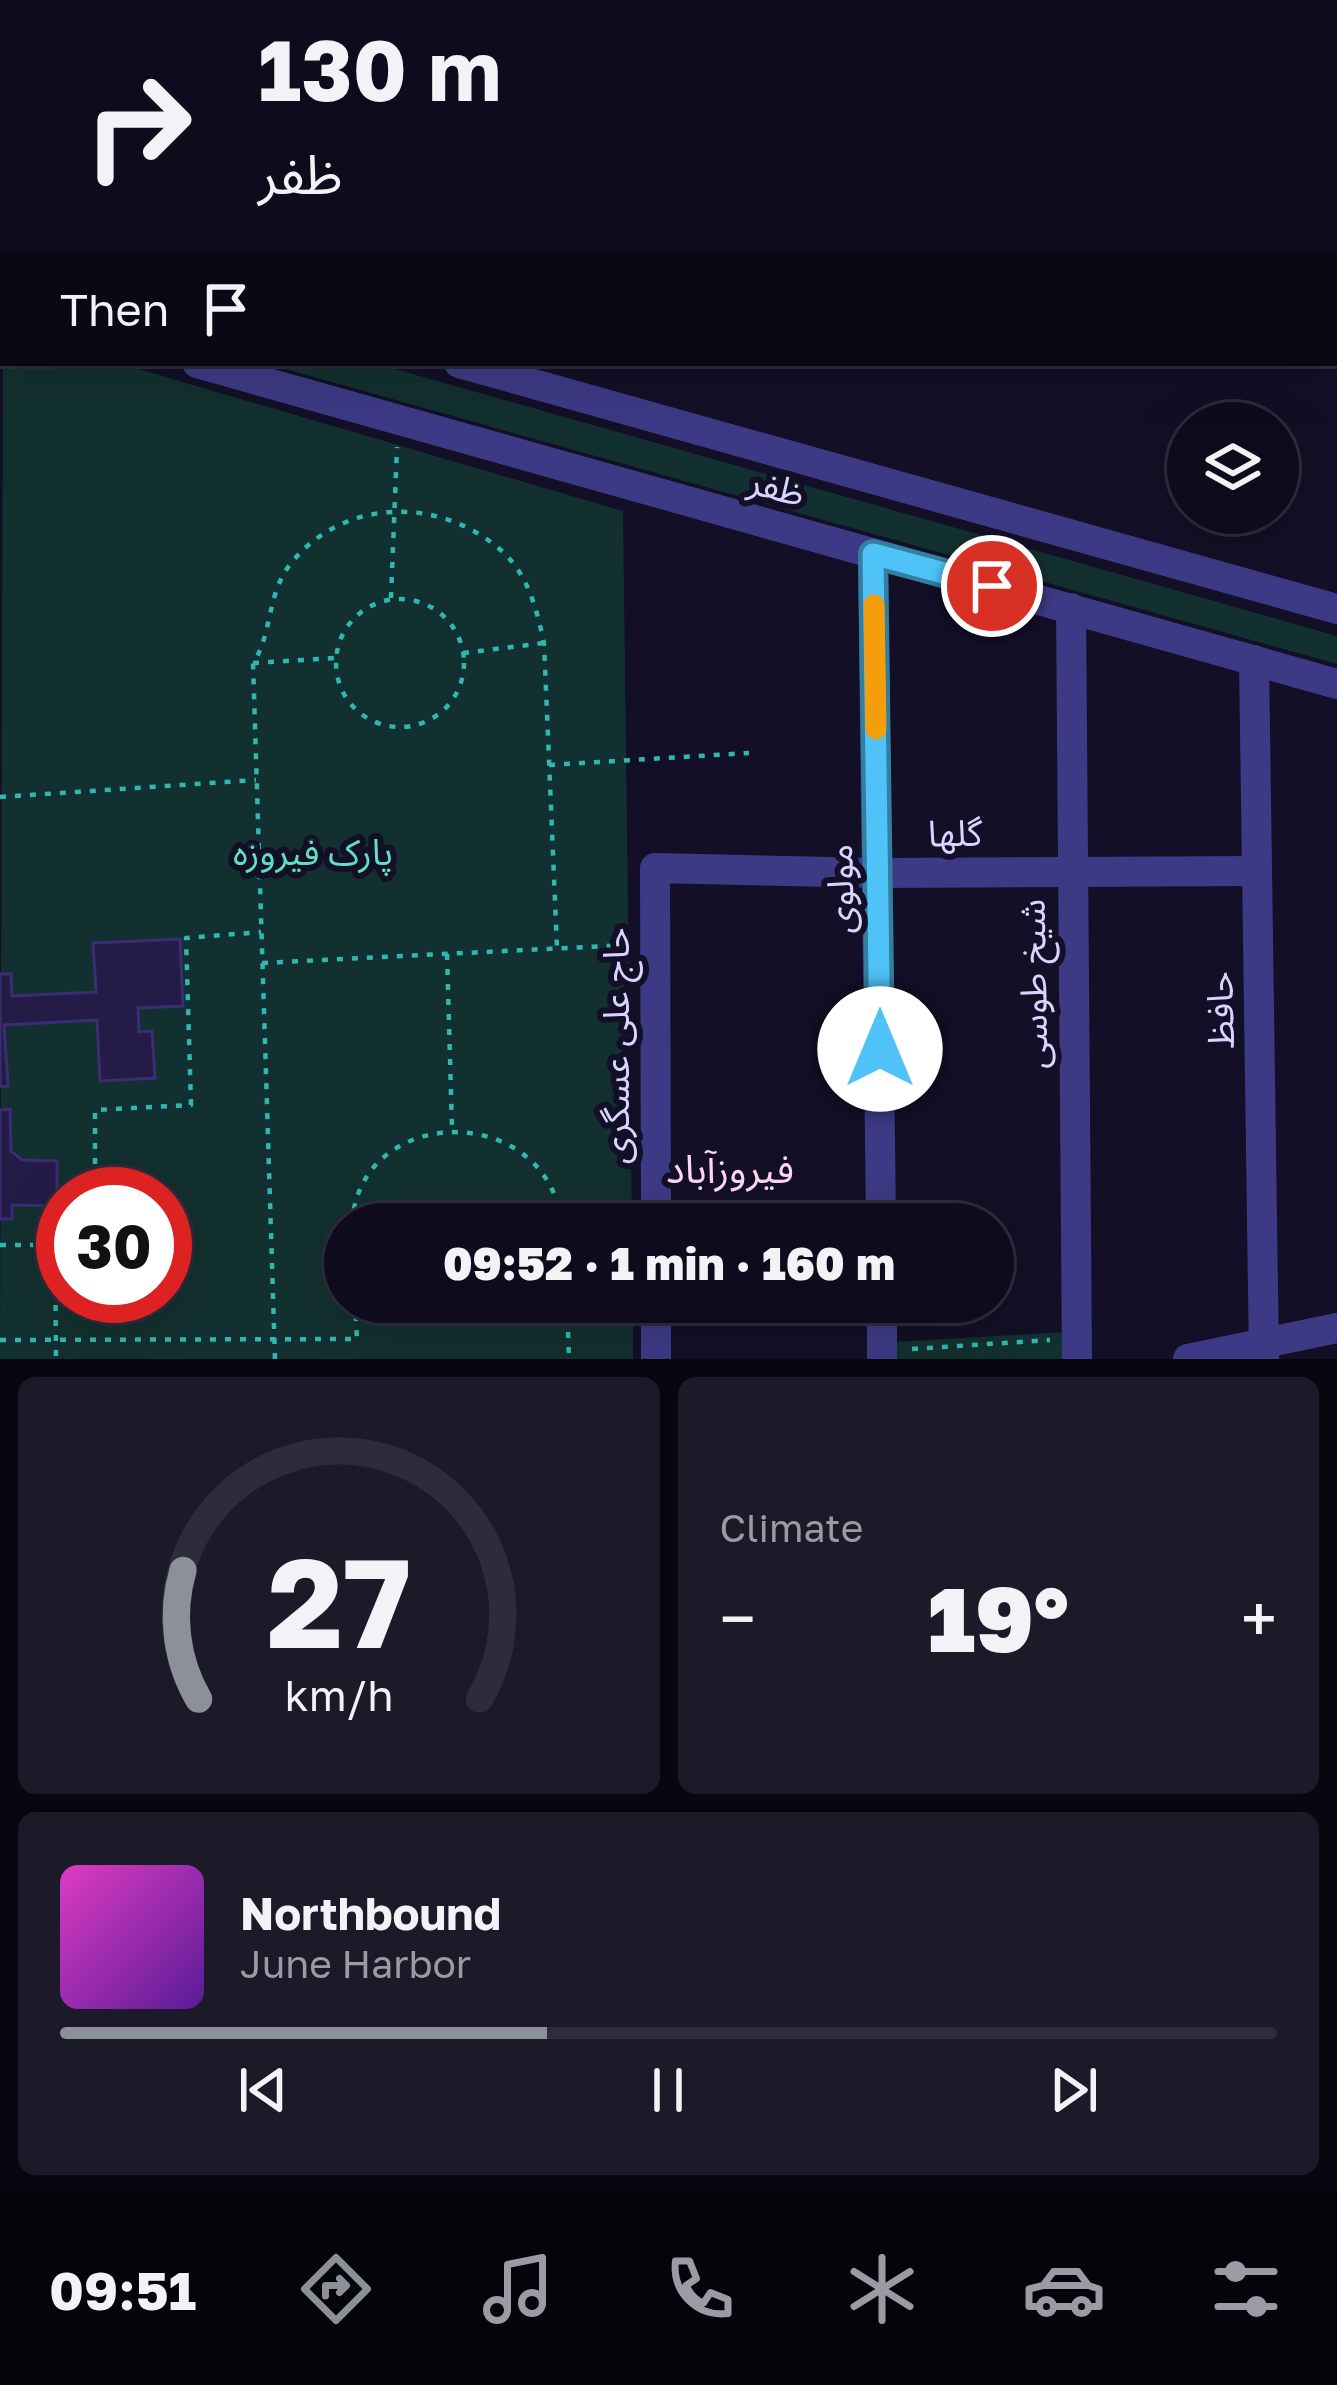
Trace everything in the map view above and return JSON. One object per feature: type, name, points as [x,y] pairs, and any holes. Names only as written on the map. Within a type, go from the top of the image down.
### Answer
[{"type":"street","name":"ظفر","points":[[207,366],[1337,684]]},
{"type":"street","name":"ظفر","points":[[470,366],[1337,609]]},
{"type":"street","name":"مولوی","points":[[873,554],[881,1203]]},
{"type":"street","name":"شیخ طوسی","points":[[1071,608],[1077,1349]]},
{"type":"street","name":"حافظ","points":[[1254,660],[1263,1351]]},
{"type":"street","name":"گلها","points":[[655,868],[879,873],[1257,871]]},
{"type":"street","name":"حاج علی عسگری","points":[[655,868],[656,1203]]},
{"type":"street","points":[[656,1323],[656,1359]]},
{"type":"street","points":[[882,1323],[882,1355]]},
{"type":"street","points":[[1188,1359],[1263,1351],[1337,1328]]},
{"type":"path","points":[[391,599],[400,424]]},
{"type":"path","points":[[275,1359],[253,663],[260,652],[268,604],[292,562],[328,530],[374,512],[422,511],[468,526],[506,555],[533,596],[544,644],[556,948]]},
{"type":"path","points":[[391,599],[433,607],[449,621],[463,653],[461,683],[451,703],[435,718],[396,728],[358,713],[345,697],[335,658],[352,619],[391,599]]},
{"type":"path","points":[[463,653],[544,644]]},
{"type":"path","points":[[253,663],[335,658]]},
{"type":"path","points":[[549,765],[749,753]]},
{"type":"path","points":[[0,797],[256,780]]},
{"type":"path","points":[[95,1167],[95,1110],[191,1105],[186,938],[262,932]]},
{"type":"path","points":[[262,963],[655,943]]},
{"type":"path","points":[[447,954],[452,1130]]},
{"type":"path","points":[[358,1203],[364,1184],[387,1156],[417,1138],[452,1130],[487,1134],[520,1150],[544,1175],[554,1203]]},
{"type":"path","points":[[0,1245],[36,1245]]},
{"type":"path","points":[[56,1359],[57,1323]]},
{"type":"path","points":[[0,1340],[357,1340],[356,1323]]},
{"type":"path","points":[[567,1323],[568,1359]]},
{"type":"path","points":[[981,1344],[981,1359]]},
{"type":"path","points":[[882,1355],[981,1344],[1077,1349]]},
{"type":"green space","name":"پارک فیروزه","points":[[3,366],[128,366],[623,511],[632,1203],[324,1203],[324,1323],[633,1323],[633,1359],[0,1359]]},
{"type":"green space","points":[[275,366],[385,366],[1337,636],[1337,664]]},
{"type":"green space","points":[[1067,1332],[1067,1359],[895,1359],[894,1342]]},
{"type":"building","points":[[180,939],[183,1006],[138,1008],[139,1032],[152,1031],[155,1078],[100,1081],[97,1020],[4,1025],[8,1086],[0,1087],[0,974],[11,974],[12,996],[96,992],[93,943]]},
{"type":"building","points":[[10,1109],[11,1151],[22,1160],[57,1161],[57,1167],[36,1167],[36,1206],[12,1205],[12,1219],[0,1219],[0,1110]]},
{"type":"slow traffic","points":[[874,605],[876,729]]},
{"type":"district","name":"فیروزآباد","points":[[730,1169]]},
{"type":"route","points":[[880,1049],[873,554],[992,586]]}]
